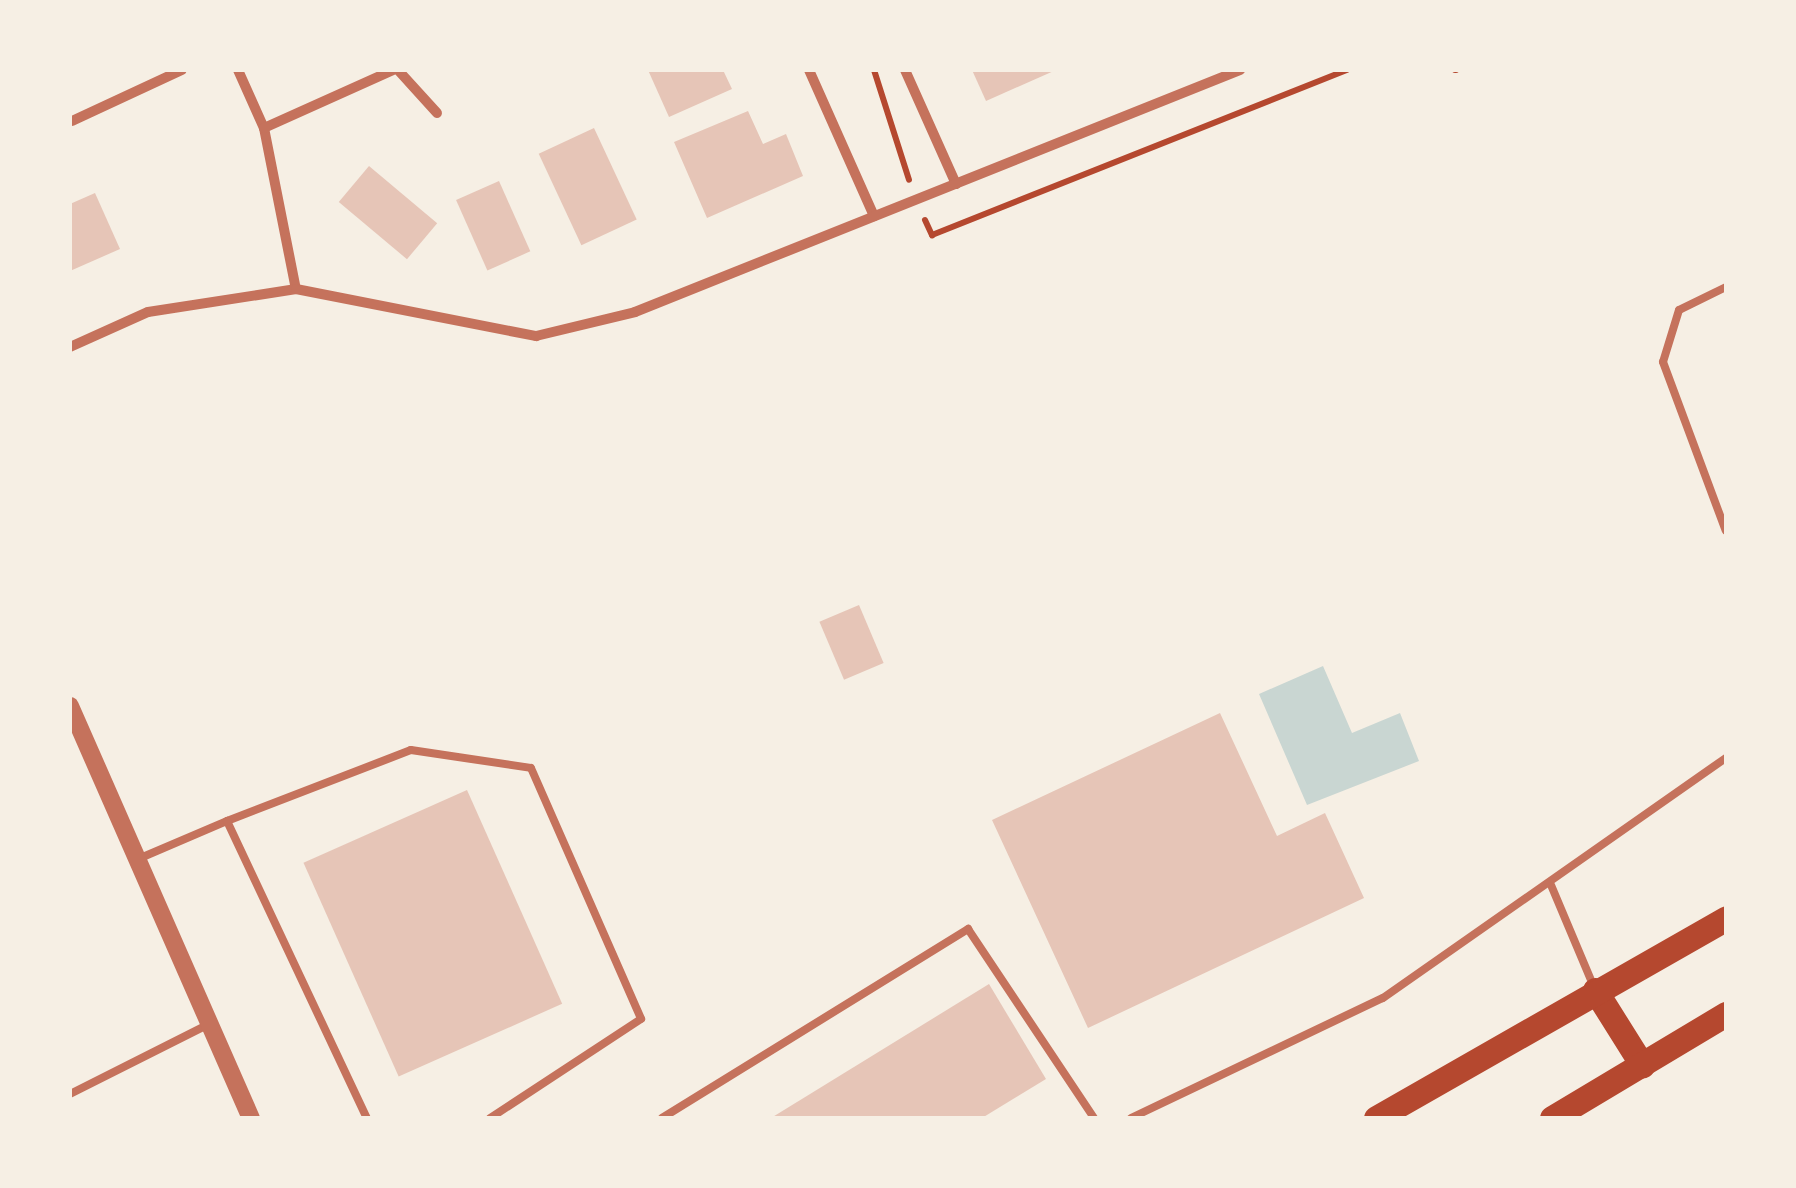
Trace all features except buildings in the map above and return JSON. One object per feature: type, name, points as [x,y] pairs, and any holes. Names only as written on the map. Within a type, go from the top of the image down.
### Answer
[{"type":"main road","points":[[1376,1118],[1726,918]]},
{"type":"main road","points":[[1594,990],[1642,1065]]},
{"type":"main road","points":[[1552,1118],[1726,1014]]},
{"type":"street","points":[[72,121],[182,70]]},
{"type":"street","points":[[238,70],[264,128],[296,289]]},
{"type":"street","points":[[264,128],[396,70],[437,112]]},
{"type":"street","points":[[809,70],[874,216]]},
{"type":"street","points":[[905,70],[956,184]]},
{"type":"street","points":[[70,347],[148,312],[296,289],[536,336],[635,312],[1240,70]]},
{"type":"street","points":[[70,706],[250,1118]]},
{"type":"lane","points":[[1726,287],[1679,310],[1664,362],[1726,531]]},
{"type":"lane","points":[[137,860],[226,821],[411,750],[530,768],[640,1019],[490,1118]]},
{"type":"lane","points":[[1131,1118],[1383,998],[1552,885],[1726,758]]},
{"type":"lane","points":[[226,821],[367,1118]]},
{"type":"lane","points":[[1552,885],[1594,990]]},
{"type":"lane","points":[[662,1118],[968,928],[1094,1118]]},
{"type":"lane","points":[[70,1094],[209,1024]]},
{"type":"shaded area","points":[[1323,666],[1352,733],[1400,713],[1419,761],[1307,805],[1259,694]]}]
